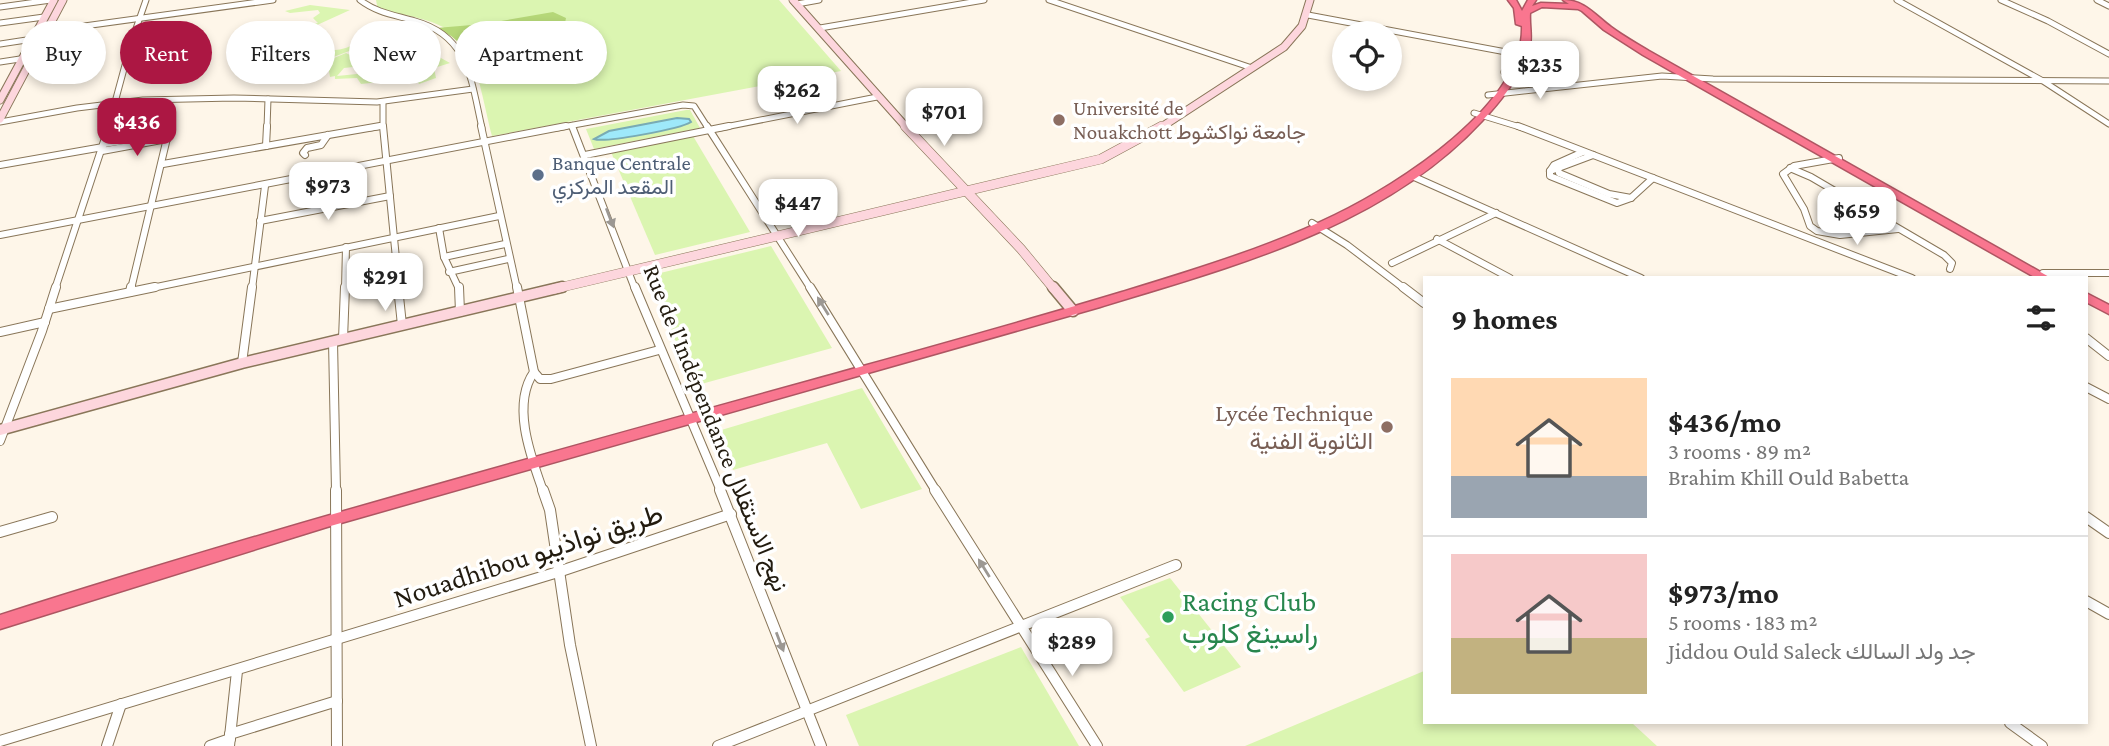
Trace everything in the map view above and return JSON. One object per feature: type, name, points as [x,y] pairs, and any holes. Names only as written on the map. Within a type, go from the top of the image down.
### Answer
[{"type":"highway","points":[[1520,5],[1532,0]]},
{"type":"highway","points":[[1567,0],[1693,77],[2047,276]]},
{"type":"highway","points":[[1590,0],[1595,17]]},
{"type":"highway","points":[[1520,5],[1574,7],[1595,17]]},
{"type":"highway","points":[[0,614],[335,516],[1209,269],[1371,201],[1412,176],[1455,142],[1493,95],[1518,54],[1528,31],[1520,5]]},
{"type":"highway","points":[[1315,225],[1404,172],[1478,114]]},
{"type":"highway","points":[[0,622],[335,516]]},
{"type":"street","points":[[0,7],[53,0]]},
{"type":"street","points":[[42,21],[53,0]]},
{"type":"street","points":[[53,21],[63,0]]},
{"type":"street","points":[[0,441],[45,322],[76,221],[103,147],[146,0]]},
{"type":"street","points":[[106,23],[273,0]]},
{"type":"street","points":[[360,0],[375,11],[419,22],[451,38],[460,50],[473,89],[534,372],[540,379],[551,379],[659,350]]},
{"type":"street","points":[[795,2],[820,0]]},
{"type":"street","points":[[820,28],[984,0]]},
{"type":"street","points":[[1049,0],[1252,68]]},
{"type":"street","points":[[2,430],[242,363],[780,238],[1110,156],[1143,139],[1288,43],[1308,15],[1310,0]]},
{"type":"street","points":[[1897,0],[2043,81],[2109,124]]},
{"type":"street","points":[[2001,0],[2048,21],[2109,54]]},
{"type":"street","points":[[2097,0],[2109,6]]},
{"type":"street","points":[[795,2],[877,97],[1071,308]]},
{"type":"street","points":[[1308,15],[1518,54]]},
{"type":"street","points":[[0,23],[44,17]]},
{"type":"street","points":[[0,44],[21,41]]},
{"type":"street","points":[[0,62],[21,58]]},
{"type":"street","points":[[0,100],[21,62]]},
{"type":"street","points":[[1508,72],[1591,83]]},
{"type":"street","points":[[1493,95],[1591,83],[1693,77],[2109,81]]},
{"type":"street","points":[[0,120],[21,80]]},
{"type":"street","points":[[0,120],[117,102],[268,99],[383,102],[473,89]]},
{"type":"street","points":[[585,155],[877,97]]},
{"type":"street","points":[[266,146],[268,99]]},
{"type":"street","points":[[383,102],[402,325]]},
{"type":"street","points":[[0,235],[688,105],[696,108],[712,129],[1097,746]]},
{"type":"street","points":[[1478,114],[1593,155],[1907,276]]},
{"type":"street","points":[[163,164],[383,126]]},
{"type":"street","name":"Rue de l'Indépendance نهج الاستقلال","points":[[572,127],[659,350],[731,514],[821,746]]},
{"type":"street","points":[[305,155],[307,149],[321,145],[328,135]]},
{"type":"street","points":[[0,165],[167,139],[153,207],[130,292]]},
{"type":"street","points":[[1584,152],[1554,165],[1550,176],[1611,201],[1623,202],[1653,178]]},
{"type":"street","points":[[1554,170],[1593,155]]},
{"type":"street","points":[[1836,158],[1790,168],[1783,174],[1810,226],[1817,231],[1840,235],[1899,229]]},
{"type":"street","points":[[1790,168],[1811,177],[1944,255],[1952,263],[1950,269]]},
{"type":"street","points":[[1412,176],[1637,276]]},
{"type":"street","points":[[242,363],[264,186]]},
{"type":"street","points":[[260,221],[390,196]]},
{"type":"street","points":[[1392,263],[1437,239],[1496,213]]},
{"type":"street","points":[[49,309],[499,216]]},
{"type":"street","points":[[1315,225],[1423,302]]},
{"type":"street","points":[[439,228],[443,257],[460,290],[460,312]]},
{"type":"street","points":[[1437,239],[1506,276]]},
{"type":"street","points":[[443,257],[505,244]]},
{"type":"street","points":[[337,746],[335,516],[338,340],[346,247]]},
{"type":"street","points":[[449,272],[509,259]]},
{"type":"street","points":[[2064,276],[2109,273]]},
{"type":"street","points":[[0,332],[45,322]]},
{"type":"street","points":[[2088,340],[2109,356]]},
{"type":"street","points":[[534,372],[525,385],[524,396],[533,460],[550,510],[570,646],[591,746]]},
{"type":"street","points":[[2088,388],[2109,399]]},
{"type":"street","name":"Nouadhibou طريق نواذيبو","points":[[0,741],[558,572],[731,514]]},
{"type":"street","points":[[0,532],[52,517]]},
{"type":"street","points":[[2088,518],[2109,533]]},
{"type":"street","points":[[718,746],[1176,565]]},
{"type":"street","points":[[2088,602],[2109,614]]},
{"type":"street","points":[[230,740],[237,671]]},
{"type":"street","points":[[210,746],[337,701]]},
{"type":"street","points":[[107,746],[121,704]]},
{"type":"street","points":[[2011,724],[2042,746]]},
{"type":"green space","points":[[376,0],[779,0],[841,71],[492,136],[479,84],[607,84],[607,21],[455,21],[455,35],[441,27],[441,21],[428,21],[378,10]]},
{"type":"green space","points":[[310,5],[350,10],[326,21],[316,21],[313,18],[320,13],[318,10],[290,13],[285,11]]},
{"type":"green space","points":[[553,12],[566,18],[565,21],[501,21]]},
{"type":"green space","points":[[455,26],[455,39],[441,31],[441,28]]},
{"type":"green space","points":[[349,47],[349,51],[335,56],[335,50]]},
{"type":"green space","points":[[346,53],[349,54],[349,67],[344,68],[337,76],[349,75],[349,78],[335,79],[335,58]]},
{"type":"green space","points":[[441,58],[450,63],[441,66]]},
{"type":"green space","points":[[690,110],[700,128],[594,149],[586,129]]},
{"type":"green space","points":[[693,136],[750,232],[655,255],[611,152]]},
{"type":"green space","points":[[771,246],[832,348],[694,386],[648,276]]},
{"type":"green space","points":[[862,388],[922,489],[861,509],[827,443],[733,470],[718,431]]},
{"type":"green space","name":"Racing Club راسينغ كلوب","points":[[1170,578],[1241,667],[1184,692],[1145,639],[1150,637],[1120,597]]},
{"type":"green space","points":[[1021,647],[1079,746],[859,746],[846,715]]},
{"type":"green space","points":[[1423,671],[1423,724],[1633,724],[1657,746],[1245,746]]},
{"type":"water","points":[[677,118],[689,119],[691,122],[642,135],[594,139],[609,131]]},
{"type":"place","name":"Université de Nouakchott جامعة نواكشوط","points":[[1059,120]]},
{"type":"place","name":"Banque Centrale المقعد المركزي","points":[[538,175]]},
{"type":"place","name":"Lycée Technique الثانوية الفنية","points":[[1387,427]]},
{"type":"place","name":"Racing Club راسينغ كلوب","points":[[1168,617]]}]
